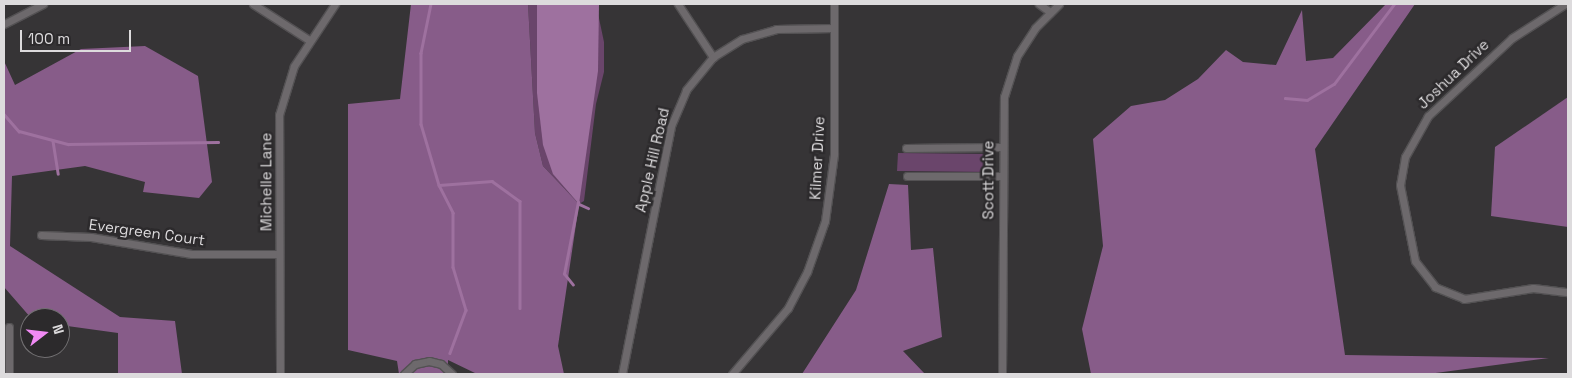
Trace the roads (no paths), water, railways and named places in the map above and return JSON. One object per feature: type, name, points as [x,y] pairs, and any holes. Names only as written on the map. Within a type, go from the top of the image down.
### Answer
[{"type":"street","points":[[4,24],[43,4]]},
{"type":"street","points":[[253,4],[309,40]]},
{"type":"street","name":"Michelle Lane","points":[[280,374],[280,115],[285,85],[309,40],[335,4]]},
{"type":"street","points":[[678,4],[713,57]]},
{"type":"street","name":"Kilmer Drive","points":[[732,374],[788,308],[807,272],[825,221],[834,154],[834,4]]},
{"type":"street","points":[[1039,4],[1050,12]]},
{"type":"street","name":"Scott Drive","points":[[1002,374],[1001,147],[1004,98],[1011,68],[1050,12],[1059,4]]},
{"type":"street","name":"Joshua Drive","points":[[1565,4],[1512,38],[1428,116],[1405,157],[1400,185],[1415,261],[1435,287],[1464,299],[1533,288],[1568,292]]},
{"type":"street","name":"Apple Hill Road","points":[[622,374],[675,112],[686,90],[713,57],[764,32],[834,28]]},
{"type":"street","points":[[906,148],[1001,147]]},
{"type":"street","points":[[906,176],[1001,176]]},
{"type":"street","name":"Evergreen Court","points":[[40,235],[91,238],[192,254],[279,254]]},
{"type":"street","points":[[9,327],[9,374]]},
{"type":"street","points":[[404,374],[415,364],[429,361],[442,364],[452,374]]},
{"type":"waterway","points":[[431,4],[421,53],[421,124],[439,185],[453,213],[453,267],[466,310],[450,353]]},
{"type":"waterway","points":[[1285,98],[1307,100],[1334,84],[1394,4]]},
{"type":"waterway","points":[[4,114],[19,131],[68,144],[218,142]]},
{"type":"waterway","points":[[53,141],[58,174]]},
{"type":"waterway","points":[[439,185],[492,181],[520,201],[520,308]]},
{"type":"waterway","points":[[573,285],[564,274],[578,202]]},
{"type":"waterway","points":[[579,204],[588,208]]}]
